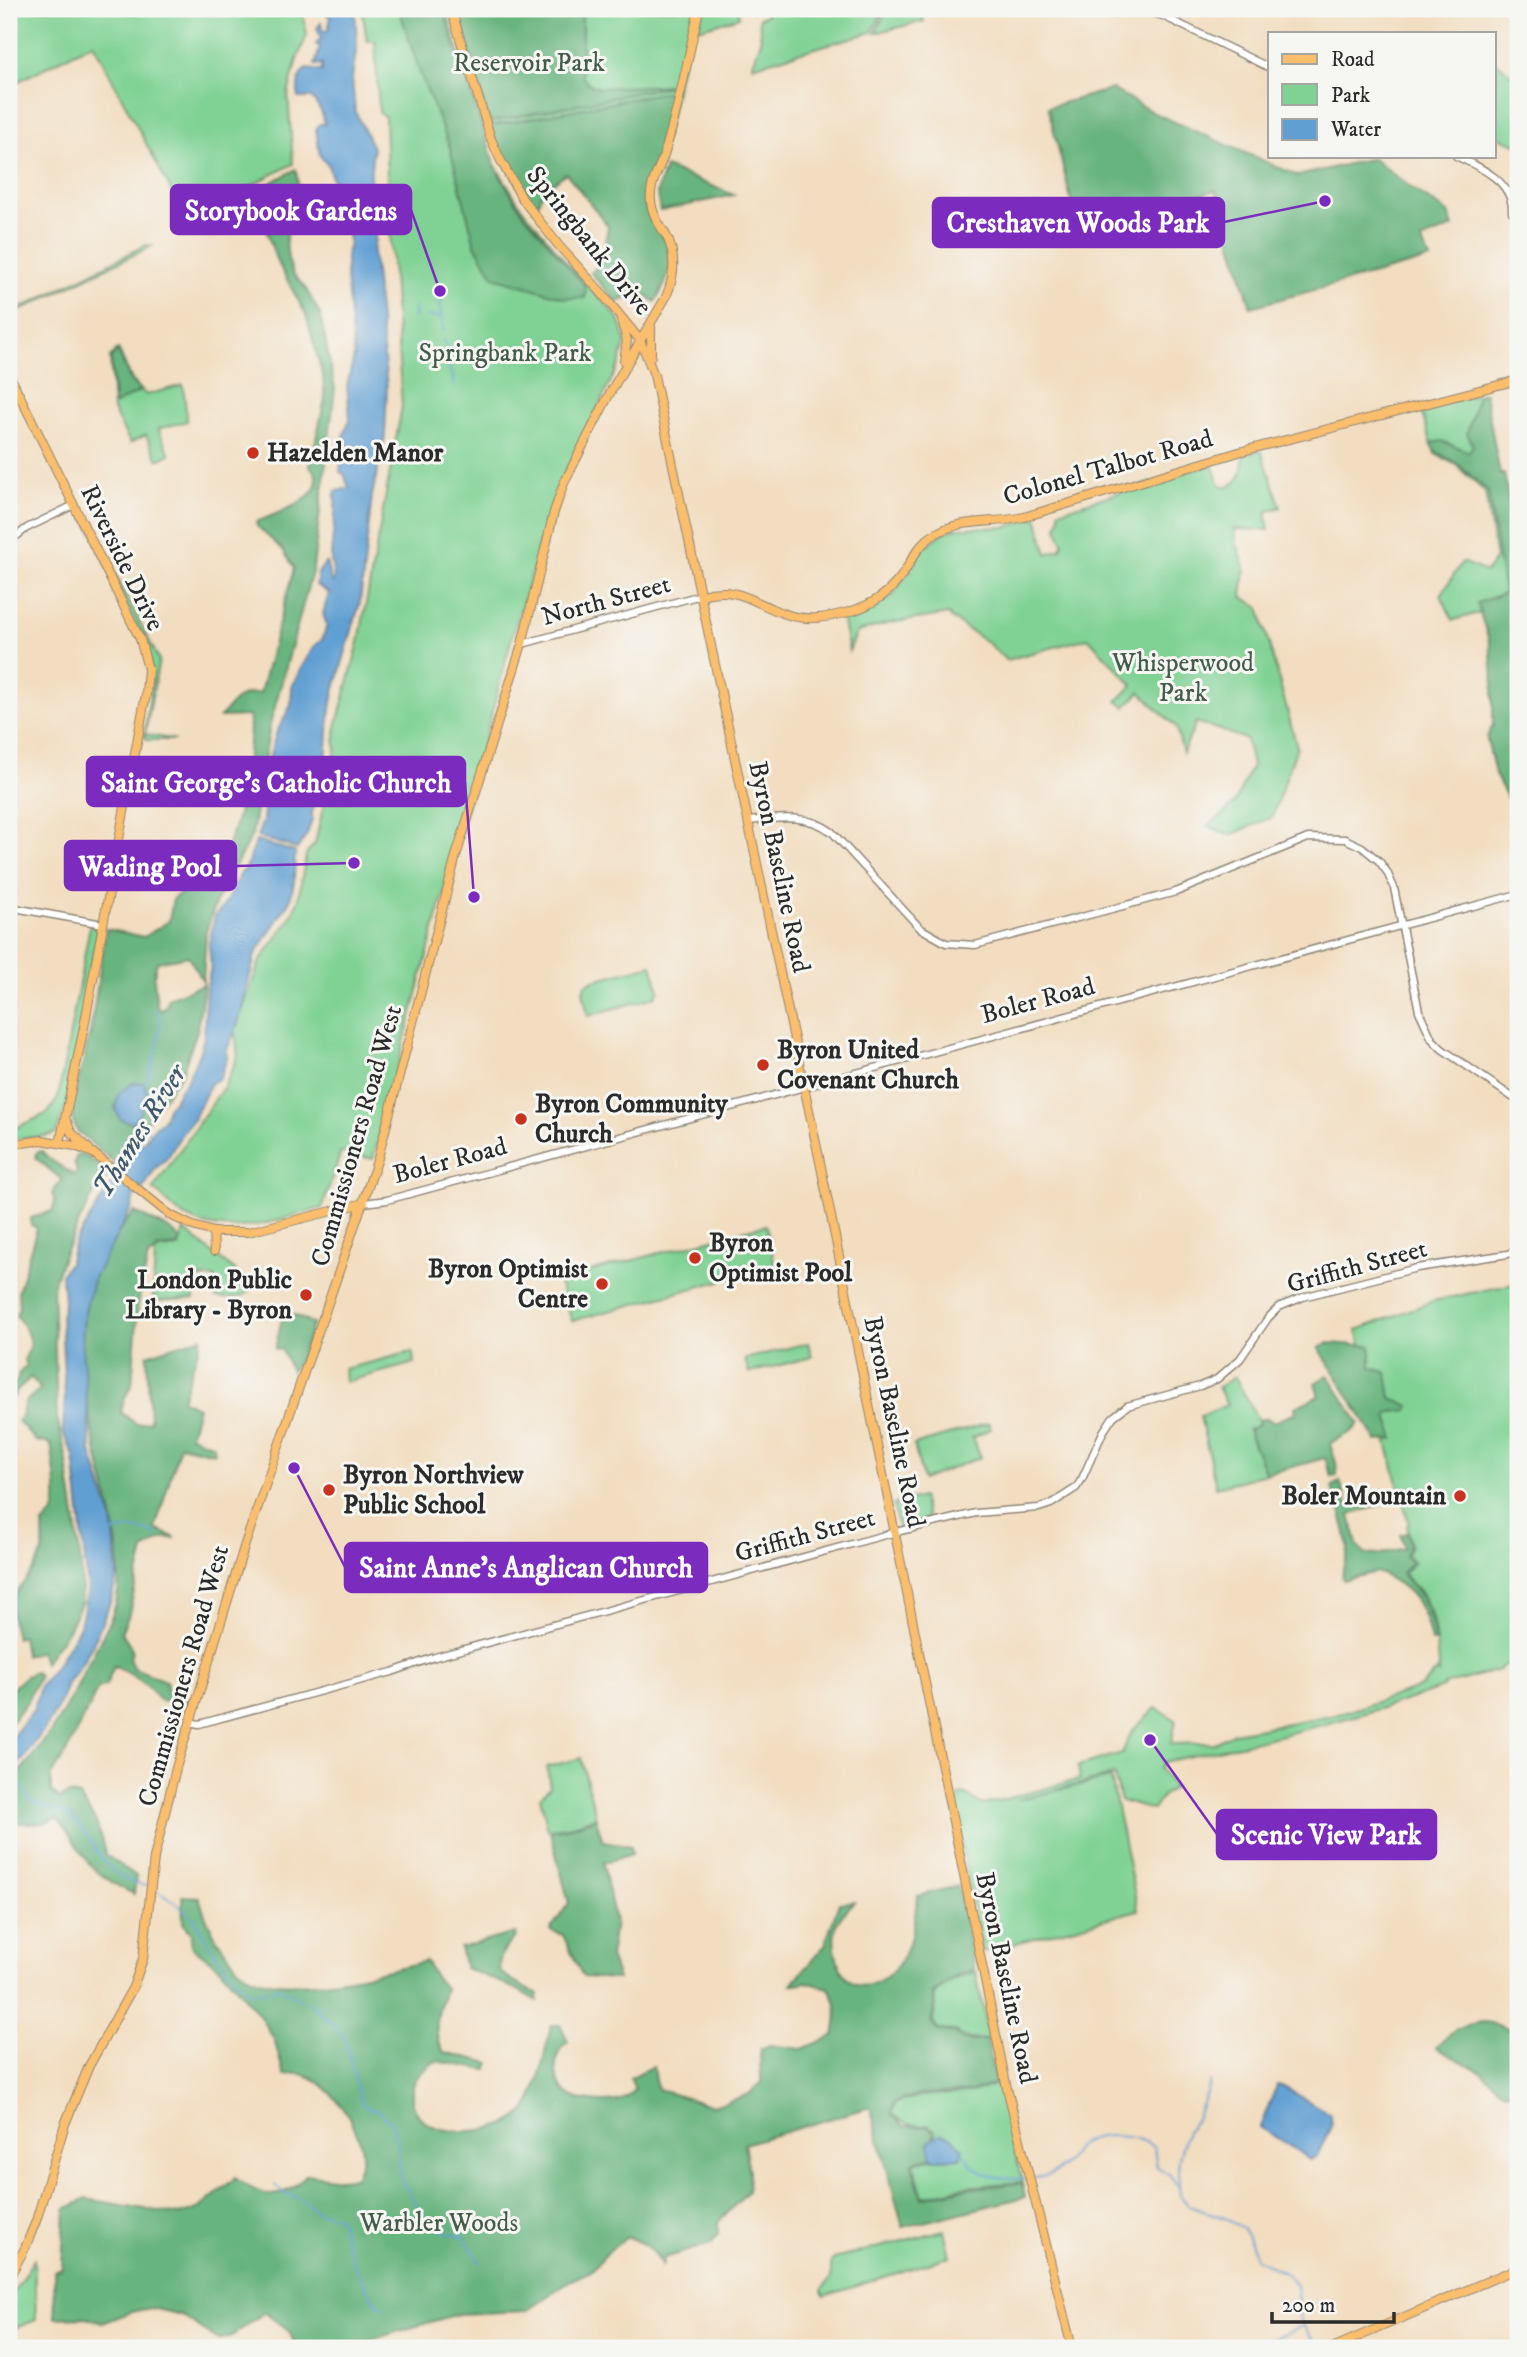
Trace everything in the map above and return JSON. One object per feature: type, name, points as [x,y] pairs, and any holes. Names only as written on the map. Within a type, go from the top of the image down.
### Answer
[{"type":"main road","name":"Springbank Drive","points":[[451,9],[491,139],[523,200],[640,340]]},
{"type":"main road","name":"Commissioners Road West","points":[[10,2277],[36,2221],[65,2124],[89,2066],[133,1987],[144,1959],[155,1858],[176,1768],[245,1544],[378,1158],[456,856],[522,644],[554,512],[564,484],[614,387],[666,297],[674,273],[670,244],[655,218],[650,193],[664,155],[699,9]]},
{"type":"main road","points":[[610,304],[624,325],[627,340],[626,358],[614,387]]},
{"type":"main road","points":[[630,326],[641,326],[652,321]]},
{"type":"main road","points":[[652,321],[649,335],[654,375]]},
{"type":"main road","name":"Byron Baseline Road","points":[[640,340],[654,375],[701,595],[896,1532],[1006,2084],[1072,2348]]},
{"type":"main road","points":[[631,356],[644,356],[654,375]]},
{"type":"main road","name":"Riverside Drive","points":[[9,374],[140,639],[148,669],[146,694],[60,1143]]},
{"type":"main road","name":"Colonel Talbot Road","points":[[701,595],[719,590],[739,593],[794,617],[821,619],[849,612],[886,594],[899,580],[916,550],[932,535],[942,530],[961,524],[1005,522],[1239,452],[1518,380]]},
{"type":"main road","points":[[66,1115],[71,1132],[93,1153]]},
{"type":"main road","name":"Boler Road","points":[[9,1145],[35,1140],[60,1143],[93,1153],[151,1200],[186,1223],[213,1232],[248,1231],[364,1203]]},
{"type":"main road","points":[[213,1232],[214,1251]]},
{"type":"main road","points":[[1332,2348],[1518,2268]]},
{"type":"street","points":[[1078,9],[1109,14],[1140,10],[1163,16],[1268,67]]},
{"type":"street","points":[[1460,158],[1483,169],[1500,183],[1513,212]]},
{"type":"street","points":[[9,542],[27,528],[74,505]]},
{"type":"street","name":"North Street","points":[[522,644],[701,595]]},
{"type":"street","points":[[748,821],[793,817],[823,826],[832,832],[920,928],[946,943],[975,945],[1175,892],[1308,838],[1345,839],[1362,847],[1379,861],[1394,888],[1419,1011],[1432,1039],[1442,1049],[1518,1101]]},
{"type":"street","name":"Boler Road","points":[[364,1203],[387,1200],[1518,894]]},
{"type":"street","points":[[9,906],[103,924]]},
{"type":"street","name":"Griffith Street","points":[[190,1722],[199,1724],[896,1532],[976,1513],[1039,1508],[1066,1496],[1082,1479],[1112,1417],[1127,1406],[1217,1379],[1240,1359],[1268,1318],[1279,1307],[1303,1297],[1417,1268],[1508,1254],[1518,1250]]},
{"type":"green space","points":[[9,9],[302,9],[307,35],[297,59],[288,94],[293,164],[186,219],[93,43],[9,86]]},
{"type":"green space","name":"Springbank Park","points":[[362,9],[446,9],[494,163],[522,208],[567,263],[619,319],[626,340],[620,363],[561,481],[513,633],[373,1159],[341,1152],[322,1208],[269,1223],[233,1228],[215,1227],[181,1214],[153,1189],[225,1085],[238,1056],[235,1031],[260,961],[288,922],[298,901],[306,854],[315,844],[336,750],[335,731],[359,642],[402,406],[388,204],[385,117],[379,112],[375,41],[367,41]]},
{"type":"green space","points":[[399,9],[443,9],[496,169],[523,213],[586,287],[585,298],[565,298],[494,277],[475,245],[450,148],[420,73]]},
{"type":"green space","name":"Reservoir Park","points":[[455,9],[695,9],[676,90],[490,126]]},
{"type":"green space","points":[[457,9],[582,9],[582,77],[589,84],[599,88],[675,85],[490,122]]},
{"type":"green space","points":[[704,9],[738,9],[739,17],[698,29]]},
{"type":"green space","points":[[764,9],[879,9],[881,16],[872,32],[752,66],[761,41],[759,18],[766,15]]},
{"type":"green space","points":[[882,9],[918,9],[924,21],[875,33],[884,16]]},
{"type":"green space","points":[[1496,62],[1518,80],[1518,145],[1496,136]]},
{"type":"green space","points":[[1112,89],[1154,113],[1298,176],[1373,158],[1448,213],[1453,227],[1421,240],[1430,259],[1251,307],[1216,190],[1078,228],[1048,107]]},
{"type":"green space","points":[[676,90],[662,148],[647,179],[644,192],[647,209],[668,245],[669,271],[655,302],[643,293],[616,302],[591,273],[602,262],[608,226],[566,173],[542,192],[536,210],[509,170],[490,126]]},
{"type":"green space","points":[[665,167],[734,195],[660,211],[657,192]]},
{"type":"green space","points":[[296,169],[302,213],[288,212],[288,259],[293,274],[306,289],[320,314],[335,389],[313,568],[270,725],[252,835],[217,899],[206,932],[203,981],[188,956],[157,962],[155,968],[157,1006],[162,1011],[168,998],[204,984],[197,1031],[182,1073],[116,1164],[77,1131],[72,1109],[91,1028],[106,929],[144,937],[169,921],[173,898],[202,880],[225,850],[237,819],[250,726],[249,716],[220,717],[241,696],[260,693],[294,568],[283,550],[256,522],[300,502],[316,486],[316,476],[310,466],[325,399],[323,376],[306,315],[276,259],[265,227],[252,213],[229,205]]},
{"type":"green space","points":[[146,245],[152,246],[9,316],[9,314]]},
{"type":"green space","points":[[118,349],[132,380],[146,395],[183,385],[187,421],[158,429],[170,454],[158,460],[146,435],[130,443],[113,410],[110,357]]},
{"type":"green space","points":[[118,351],[131,381],[140,391],[114,405],[111,358]]},
{"type":"green space","points":[[1485,393],[1500,475],[1504,474],[1518,561],[1518,817],[1496,777],[1487,740],[1493,728],[1494,681],[1491,646],[1480,613],[1453,620],[1441,595],[1462,562],[1486,572],[1496,559],[1485,492],[1456,465],[1435,454],[1420,408]]},
{"type":"green space","points":[[1485,393],[1500,475],[1504,474],[1518,560],[1518,817],[1495,774],[1487,737],[1493,725],[1493,678],[1490,642],[1477,603],[1504,593],[1488,491],[1455,462],[1434,451],[1431,443],[1442,441],[1469,452],[1473,445],[1467,434],[1478,396]]},
{"type":"green space","name":"Whisperwood Park","points":[[1261,450],[1281,507],[1266,512],[1269,530],[1235,529],[1245,568],[1242,597],[1259,607],[1297,747],[1272,817],[1231,835],[1207,826],[1222,816],[1235,802],[1252,766],[1246,739],[1196,722],[1183,753],[1176,727],[1140,692],[1125,707],[1117,701],[1133,685],[1088,638],[1007,661],[949,614],[890,623],[857,632],[849,651],[842,618],[855,619],[890,598],[922,549],[945,532],[957,528],[1007,527],[1037,517],[1047,554],[1061,549],[1063,543],[1057,527],[1059,511],[1212,464],[1219,484],[1226,487],[1240,475],[1243,455]]},
{"type":"green space","points":[[80,505],[159,660],[145,734],[175,740],[147,740],[144,737],[152,678],[148,649]]},
{"type":"green space","points":[[90,925],[95,928],[97,934],[66,1105],[56,1133],[9,1140],[9,1131],[48,1113],[58,1098]]},
{"type":"green space","points":[[652,965],[659,990],[655,997],[588,1016],[583,991],[585,985],[594,980]]},
{"type":"green space","points":[[42,1151],[74,1175],[77,1171],[74,1162],[78,1154],[86,1156],[110,1175],[98,1186],[82,1216],[53,1284],[57,1418],[76,1523],[82,1601],[68,1630],[44,1663],[40,1651],[25,1656],[22,1636],[16,1638],[11,1609],[16,1593],[42,1554],[43,1524],[56,1506],[51,1444],[36,1441],[18,1421],[23,1414],[25,1402],[40,1389],[31,1377],[15,1392],[14,1397],[9,1391],[26,1366],[24,1360],[29,1347],[26,1331],[16,1315],[19,1309],[18,1292],[37,1228],[31,1225],[31,1218],[52,1211],[55,1203],[52,1193],[62,1180],[36,1158],[36,1153]]},
{"type":"green space","points":[[134,1212],[171,1230],[180,1239],[177,1246],[159,1248],[148,1257],[138,1305],[132,1385],[124,1399],[121,1412],[136,1424],[150,1422],[147,1355],[202,1337],[182,1400],[198,1407],[190,1436],[214,1445],[214,1453],[180,1445],[155,1529],[176,1538],[164,1538],[144,1550],[128,1617],[121,1632],[132,1649],[130,1660],[134,1668],[166,1681],[168,1692],[188,1699],[186,1709],[159,1700],[140,1680],[114,1666],[106,1685],[98,1688],[66,1753],[51,1775],[51,1792],[60,1799],[69,1794],[79,1796],[96,1822],[106,1855],[136,1876],[134,1894],[93,1868],[57,1818],[44,1823],[9,1823],[9,1783],[31,1759],[59,1718],[104,1634],[116,1602],[119,1575],[117,1544],[83,1374],[83,1304],[89,1275]]},
{"type":"green space","points":[[766,1225],[775,1266],[572,1321],[558,1280]]},
{"type":"green space","points":[[184,1230],[252,1285],[250,1290],[242,1296],[216,1298],[214,1277],[193,1279],[194,1299],[158,1301],[153,1296],[155,1253],[159,1249],[179,1247]]},
{"type":"green space","points":[[1518,1283],[1518,1661],[1502,1666],[1500,1670],[1444,1685],[1437,1690],[1370,1712],[1164,1762],[1160,1769],[1174,1787],[1163,1795],[1153,1810],[1121,1801],[1114,1775],[1017,1800],[1111,1778],[1138,1910],[982,1952],[952,1797],[964,1794],[983,1805],[1080,1779],[1078,1766],[1122,1753],[1132,1731],[1156,1708],[1176,1720],[1171,1744],[1215,1743],[1234,1733],[1343,1713],[1421,1687],[1437,1671],[1439,1673],[1431,1614],[1420,1592],[1404,1573],[1414,1562],[1407,1555],[1411,1545],[1409,1524],[1357,1330],[1433,1301]]},
{"type":"green space","points":[[284,1310],[313,1324],[299,1361],[291,1371],[282,1350],[275,1349]]},
{"type":"green space","points":[[808,1343],[812,1357],[749,1373],[745,1359]]},
{"type":"green space","points":[[1329,1343],[1371,1346],[1371,1367],[1387,1373],[1391,1398],[1410,1406],[1408,1410],[1392,1412],[1387,1416],[1394,1439],[1377,1441],[1319,1348]]},
{"type":"green space","points":[[412,1352],[415,1363],[345,1382],[344,1369]]},
{"type":"green space","points":[[1328,1375],[1359,1423],[1353,1430],[1330,1444],[1337,1476],[1332,1477],[1325,1458],[1266,1474],[1248,1430],[1259,1425],[1258,1420],[1267,1418],[1273,1422],[1296,1413],[1295,1407],[1319,1396],[1315,1383]]},
{"type":"green space","points":[[1235,1377],[1258,1420],[1259,1425],[1248,1430],[1266,1474],[1216,1487],[1200,1416],[1227,1405],[1218,1387]]},
{"type":"green space","points":[[989,1423],[991,1429],[972,1438],[981,1457],[923,1480],[914,1445]]},
{"type":"green space","points":[[1340,1481],[1347,1505],[1381,1497],[1382,1504],[1350,1515],[1357,1545],[1365,1554],[1377,1555],[1404,1548],[1401,1535],[1407,1533],[1410,1545],[1405,1556],[1412,1562],[1402,1573],[1424,1601],[1431,1618],[1435,1642],[1431,1642],[1420,1607],[1399,1584],[1377,1572],[1343,1580],[1348,1552],[1347,1540],[1332,1487]]},
{"type":"green space","points":[[922,1497],[928,1521],[898,1527],[893,1505]]},
{"type":"green space","points":[[36,1672],[39,1676],[26,1703],[9,1725],[9,1691]]},
{"type":"green space","points":[[581,1758],[596,1817],[567,1827],[548,1829],[540,1797],[550,1787],[547,1767]]},
{"type":"green space","points":[[596,1819],[603,1841],[631,1846],[632,1854],[603,1863],[615,1922],[610,1957],[618,1979],[583,1977],[563,1935],[550,1930],[569,1903],[550,1831]]},
{"type":"green space","name":"Warbler Woods","points":[[958,1886],[974,1970],[960,1974],[932,1994],[935,2005],[931,2021],[937,2030],[955,2033],[962,2039],[987,2040],[996,2083],[971,2092],[919,2094],[894,2103],[891,2114],[904,2126],[928,2127],[934,2131],[931,2158],[916,2161],[912,2165],[922,2198],[962,2189],[1022,2183],[1025,2197],[903,2227],[870,2107],[744,2144],[749,2170],[748,2191],[718,2223],[718,2235],[711,2244],[664,2258],[662,2266],[648,2247],[627,2237],[609,2251],[591,2271],[569,2281],[526,2311],[458,2314],[352,2348],[294,2348],[288,2330],[265,2312],[230,2337],[218,2340],[181,2315],[151,2308],[131,2312],[103,2323],[84,2317],[55,2318],[54,2271],[62,2268],[65,2209],[87,2199],[180,2215],[200,2208],[235,2178],[264,2194],[281,2194],[307,2174],[339,2179],[355,2178],[361,2162],[361,2146],[357,2133],[342,2106],[321,2084],[310,2077],[284,2075],[274,2039],[258,2013],[220,1968],[191,1946],[192,1933],[183,1923],[182,1896],[199,1897],[210,1927],[222,1947],[241,1971],[258,1979],[280,1983],[331,1981],[426,1961],[436,1979],[445,1988],[438,2012],[437,2028],[437,2037],[444,2052],[490,2063],[487,2070],[436,2061],[416,2079],[412,2099],[416,2112],[424,2122],[440,2128],[465,2131],[492,2128],[523,2113],[537,2084],[551,2025],[560,2025],[568,2042],[559,2051],[557,2079],[564,2091],[576,2098],[594,2101],[621,2100],[635,2089],[630,2078],[653,2066],[659,2090],[713,2106],[750,2094],[761,2082],[760,2049],[770,2045],[802,2049],[834,2036],[837,2011],[829,1988],[806,1982],[791,1985],[825,1945],[839,1903],[854,1902],[837,1923],[834,1940],[837,1958],[840,1967],[851,1981],[866,1985],[889,1974],[904,1956],[912,1933],[917,1896]]},
{"type":"green space","points":[[515,1933],[516,1937],[505,1948],[501,1957],[500,1972],[528,1990],[538,1993],[537,2001],[514,1988],[465,1968],[460,1948]]},
{"type":"green space","points":[[976,1972],[989,2039],[971,2039],[956,2031],[938,2030],[933,2021],[936,2005],[934,1995],[953,1980]]},
{"type":"green space","points":[[1483,2022],[1518,2031],[1518,2094],[1503,2091],[1482,2072],[1436,2048],[1456,2030]]},
{"type":"green space","points":[[999,2083],[1022,2182],[962,2187],[923,2197],[914,2165],[933,2159],[935,2130],[928,2125],[913,2125],[892,2114],[896,2103],[920,2096],[972,2093]]},
{"type":"green space","points":[[944,2230],[950,2256],[825,2296],[822,2290],[831,2278],[831,2262],[834,2259]]},
{"type":"green space","points":[[34,2259],[36,2320],[9,2330],[9,2300]]},
{"type":"water","points":[[326,9],[355,9],[357,45],[352,78],[355,111],[373,148],[370,181],[379,191],[373,253],[387,387],[385,436],[372,496],[360,602],[334,692],[326,761],[312,820],[297,849],[257,836],[263,821],[265,797],[271,789],[270,755],[276,734],[291,705],[292,687],[315,645],[322,640],[327,625],[323,614],[329,593],[316,585],[318,573],[326,562],[331,581],[334,580],[331,557],[335,494],[336,491],[349,488],[344,474],[340,472],[344,435],[350,418],[347,386],[354,356],[346,276],[349,244],[346,213],[339,187],[332,179],[328,164],[320,156],[316,129],[320,124],[325,124],[321,111],[312,98],[298,98],[303,72],[306,69],[322,71],[322,64],[315,65],[320,47],[316,44],[321,38],[317,28],[321,23],[323,32],[328,30],[331,17],[327,15]]},
{"type":"water","points":[[256,841],[295,852],[294,882],[290,900],[255,955],[243,1005],[220,1078],[211,1083],[194,1118],[168,1157],[133,1198],[132,1207],[93,1280],[84,1316],[82,1344],[91,1451],[114,1532],[117,1576],[111,1600],[93,1644],[67,1683],[62,1699],[48,1724],[23,1759],[9,1773],[9,1741],[34,1709],[40,1686],[59,1662],[80,1626],[88,1589],[74,1456],[63,1432],[65,1396],[61,1315],[64,1301],[61,1274],[69,1263],[75,1242],[109,1187],[134,1150],[163,1120],[199,1054],[204,1038],[206,991],[211,966],[209,945],[215,916],[246,869]]},
{"type":"water","points":[[133,1083],[144,1083],[147,1093],[139,1115],[132,1123],[120,1119],[115,1108],[119,1093]]},
{"type":"water","points":[[1277,2085],[1330,2114],[1332,2124],[1317,2156],[1310,2159],[1260,2127]]},
{"type":"water","points":[[940,2134],[951,2136],[963,2148],[961,2158],[932,2159],[929,2142]]},
{"type":"waterway","points":[[442,293],[440,308],[444,331]]},
{"type":"waterway","points":[[414,317],[415,307]]},
{"type":"waterway","points":[[427,316],[440,317]]},
{"type":"waterway","points":[[443,339],[451,356],[448,365],[453,385]]},
{"type":"waterway","name":"Thames River","points":[[144,1083],[147,1081],[158,1040],[159,1013],[154,1010]]},
{"type":"waterway","name":"Thames River","points":[[138,1116],[149,1132]]},
{"type":"waterway","points":[[112,1533],[134,1529],[157,1535]]},
{"type":"waterway","points":[[9,1777],[22,1787],[35,1803],[70,1816],[104,1861],[120,1877],[146,1886]]},
{"type":"waterway","points":[[155,1890],[175,1902],[196,1920],[217,1956],[238,1982],[251,1993],[281,1988],[315,2007],[345,2037],[361,2102],[366,2107],[380,2111],[392,2123],[402,2182],[427,2222],[446,2233],[463,2236],[481,2263]]},
{"type":"waterway","points":[[1210,2082],[1196,2119],[1187,2131],[1179,2158],[1180,2195],[1189,2206],[1225,2218],[1242,2228],[1256,2258],[1281,2271],[1294,2282],[1300,2320],[1319,2348]]},
{"type":"waterway","points":[[1034,2178],[1059,2169],[1080,2144],[1097,2138],[1117,2136],[1138,2139],[1154,2147],[1157,2167],[1169,2174],[1178,2186]]},
{"type":"waterway","points":[[963,2153],[976,2168],[989,2175],[1025,2179]]},
{"type":"waterway","points":[[275,2185],[285,2194],[295,2196],[318,2212],[339,2217],[352,2262],[369,2294],[384,2309]]},
{"type":"waterway","points":[[1255,2348],[1303,2325]]},
{"type":"place","name":"Cresthaven Woods Park","points":[[1325,201]]},
{"type":"place","name":"Storybook Gardens","points":[[440,291]]},
{"type":"place","name":"Hazelden Manor","points":[[253,453]]},
{"type":"place","name":"Wading Pool","points":[[354,863]]},
{"type":"place","name":"Saint George's Catholic Church","points":[[474,897]]},
{"type":"place","name":"Byron United Covenant Church","points":[[763,1065]]},
{"type":"place","name":"Byron Community Church","points":[[521,1119]]},
{"type":"place","name":"Byron Optimist Pool","points":[[695,1258]]},
{"type":"place","name":"Byron Optimist Centre","points":[[602,1284]]},
{"type":"place","name":"London Public Library - Byron","points":[[306,1295]]},
{"type":"place","name":"Saint Anne's Anglican Church","points":[[294,1468]]},
{"type":"place","name":"Byron Northview Public School","points":[[329,1490]]},
{"type":"place","name":"Boler Mountain","points":[[1460,1496]]},
{"type":"place","name":"Scenic View Park","points":[[1150,1740]]}]
